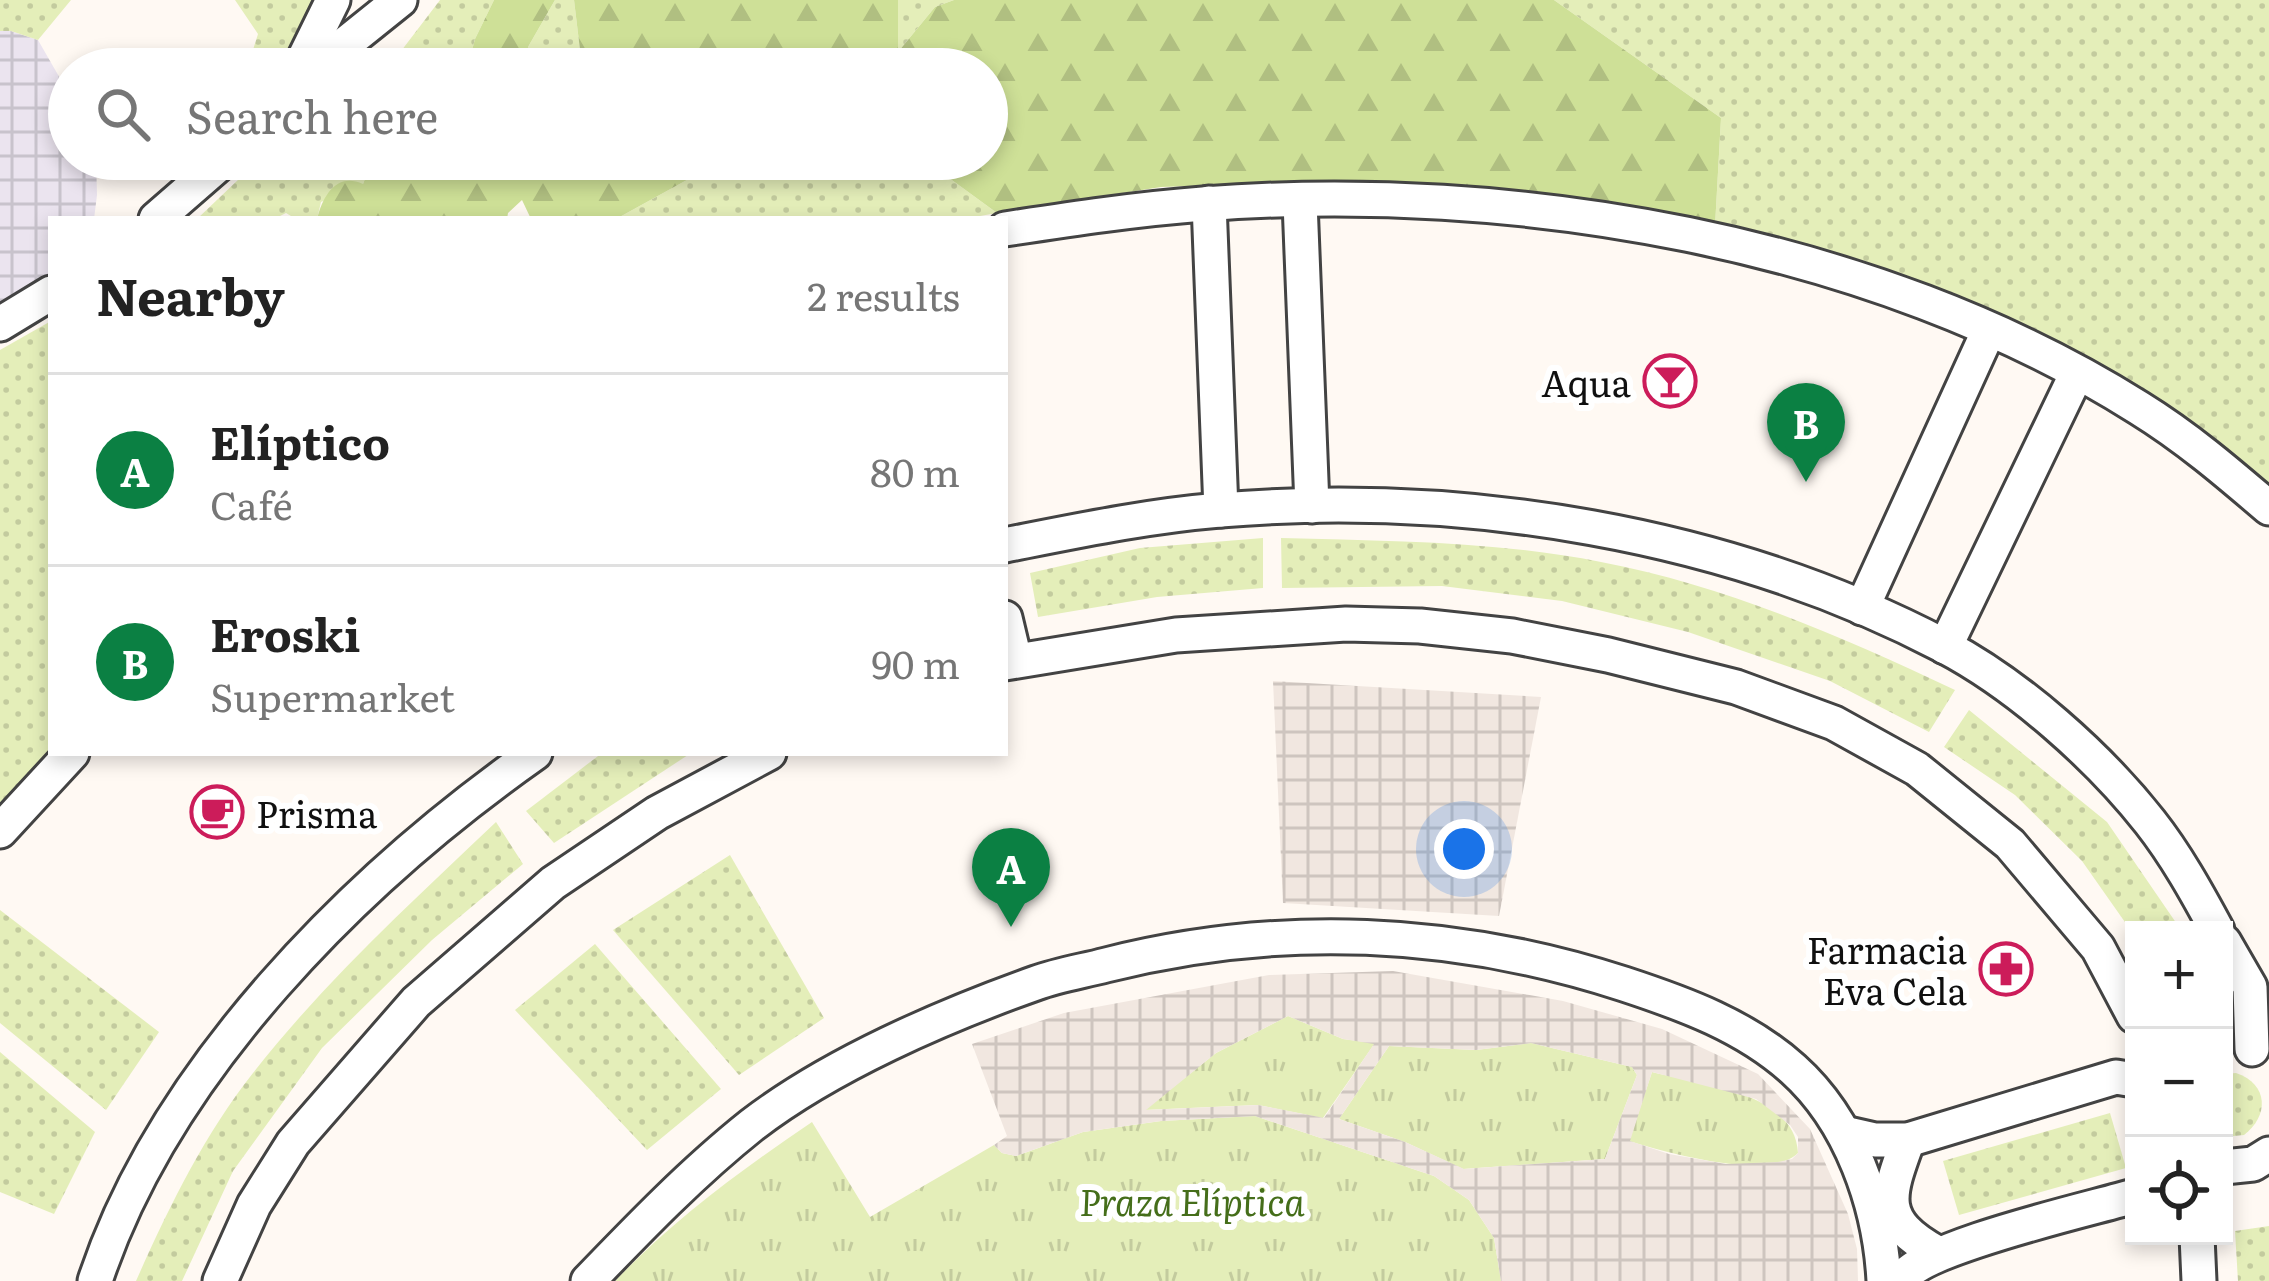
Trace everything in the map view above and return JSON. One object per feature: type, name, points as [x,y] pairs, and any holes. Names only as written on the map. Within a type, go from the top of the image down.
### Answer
[{"type":"street","points":[[309,48],[333,0]]},
{"type":"street","points":[[340,48],[400,0]]},
{"type":"street","points":[[159,216],[201,180]]},
{"type":"street","points":[[1300,202],[1312,506]]},
{"type":"street","points":[[1008,230],[1209,203],[1300,202],[1449,203],[1642,224],[1845,276],[1913,297],[1989,330],[2139,408],[2202,451],[2269,508]]},
{"type":"street","points":[[1209,203],[1221,510]]},
{"type":"street","points":[[0,324],[48,295]]},
{"type":"street","points":[[1862,608],[1989,330]]},
{"type":"street","points":[[1945,646],[2077,373]]},
{"type":"street","points":[[1008,544],[1122,521],[1312,506],[1421,508],[1560,523],[1693,550],[1862,608],[1945,646],[2017,695],[2101,766],[2151,823],[2211,921]]},
{"type":"street","points":[[1010,662],[1200,633],[1346,624],[1420,626],[1570,647],[1736,687],[1834,723],[1917,769],[2010,844],[2098,948],[2125,999]]},
{"type":"street","points":[[0,831],[69,756]]},
{"type":"street","points":[[95,1281],[154,1151],[223,1048],[328,927],[442,823],[531,756]]},
{"type":"street","points":[[220,1281],[254,1204],[293,1143],[416,1002],[553,883],[657,813],[763,756]]},
{"type":"street","points":[[588,1281],[668,1198],[755,1123],[860,1060],[1038,982],[1165,950],[1328,934],[1490,950],[1584,971],[1676,1001],[1744,1032],[1805,1082],[1844,1133],[1870,1208],[1884,1281]]},
{"type":"street","points":[[2233,958],[2249,987],[2256,1053]]},
{"type":"street","points":[[1844,1133],[1908,1140],[2116,1077],[2125,1078]]},
{"type":"street","points":[[1908,1140],[1889,1192],[1893,1214],[1906,1236],[1937,1253]]},
{"type":"street","points":[[2233,1166],[2253,1164],[2269,1154]]},
{"type":"street","points":[[1901,1281],[1906,1272],[1937,1253],[2125,1199]]},
{"type":"street","points":[[2197,1245],[2199,1281]]},
{"type":"shaded area","points":[[0,31],[11,31],[38,40],[48,57],[48,180],[97,180],[97,195],[94,216],[48,216],[48,275],[0,303]]},
{"type":"shaded area","points":[[1273,681],[1541,697],[1499,916],[1283,903]]},
{"type":"shaded area","name":"Praza Elíptica","points":[[1393,971],[1563,1001],[1662,1029],[1758,1074],[1810,1129],[1848,1214],[1857,1249],[1858,1281],[1501,1281],[1494,1238],[1469,1200],[1434,1176],[1255,1116],[1161,1121],[1083,1132],[1016,1156],[994,1145],[1007,1136],[972,1044],[1064,1013],[1269,975]],"holes":[[[1288,1016],[1343,1039],[1374,1044],[1324,1118],[1258,1105],[1146,1110],[1216,1053]],[[1531,1043],[1632,1067],[1637,1075],[1605,1159],[1464,1169],[1339,1119],[1389,1046],[1476,1050]],[[1652,1072],[1756,1099],[1790,1125],[1798,1137],[1798,1153],[1778,1162],[1726,1164],[1630,1141]]]},
{"type":"green space","points":[[0,0],[71,0],[38,40],[0,31]]},
{"type":"green space","points":[[235,0],[319,0],[293,48],[254,48],[258,34]]},
{"type":"green space","points":[[440,0],[494,0],[473,48],[403,48]]},
{"type":"green space","points":[[494,0],[555,0],[528,48],[473,48]]},
{"type":"green space","points":[[555,0],[574,0],[580,48],[528,47]]},
{"type":"green space","points":[[574,0],[898,0],[898,48],[580,48]]},
{"type":"green space","points":[[898,0],[954,0],[935,7],[901,48],[896,48]]},
{"type":"green space","points":[[954,0],[1554,0],[1721,118],[1715,226],[1512,190],[1333,181],[1161,187],[997,213],[952,180],[1008,180],[1008,48],[901,48],[935,7]]},
{"type":"green space","points":[[1554,0],[2269,0],[2269,487],[2096,363],[1909,282],[1715,226],[1721,118]]},
{"type":"green space","points":[[238,180],[365,180],[321,202],[318,216],[200,216]]},
{"type":"green space","points":[[365,180],[687,180],[621,216],[530,216],[522,200],[508,216],[318,216],[339,183],[363,184]]},
{"type":"green space","points":[[687,180],[952,180],[997,213],[980,216],[621,216]]},
{"type":"green space","points":[[48,323],[48,754],[0,814],[0,350]]},
{"type":"green space","points":[[1263,538],[1263,588],[1157,597],[1038,617],[1030,573],[1140,548]]},
{"type":"green space","points":[[1281,538],[1482,546],[1647,572],[1782,615],[1955,690],[1929,732],[1830,681],[1688,632],[1562,601],[1442,586],[1282,588]]},
{"type":"green space","points":[[1969,710],[2107,822],[2175,921],[2125,922],[2082,861],[2015,795],[1944,747]]},
{"type":"green space","points":[[598,756],[686,756],[554,843],[526,811]]},
{"type":"green space","points":[[496,822],[523,864],[432,940],[322,1048],[233,1171],[182,1281],[136,1281],[188,1173],[253,1073],[339,974]]},
{"type":"green space","points":[[730,855],[824,1018],[739,1075],[613,930]]},
{"type":"green space","points":[[0,910],[159,1032],[106,1110],[0,1023]]},
{"type":"green space","points":[[595,944],[721,1089],[647,1150],[515,1010]]},
{"type":"green space","points":[[1288,1016],[1343,1039],[1375,1043],[1323,1118],[1258,1105],[1144,1110],[1216,1053]]},
{"type":"green space","points":[[1531,1043],[1632,1067],[1637,1075],[1605,1159],[1463,1169],[1339,1119],[1389,1046],[1476,1050]]},
{"type":"green space","points":[[0,1052],[95,1132],[54,1214],[0,1192]]},
{"type":"green space","points":[[1652,1072],[1763,1103],[1793,1132],[1798,1153],[1765,1165],[1741,1165],[1629,1141]]},
{"type":"green space","points":[[2233,1073],[2255,1085],[2262,1101],[2252,1127],[2244,1135],[2233,1136]]},
{"type":"green space","points":[[2110,1113],[2125,1168],[1959,1215],[1943,1161]]},
{"type":"green space","name":"Praza Elíptica","points":[[1255,1116],[1434,1176],[1469,1200],[1494,1238],[1501,1281],[615,1281],[709,1196],[812,1122],[870,1217],[994,1145],[1016,1156],[1083,1132],[1161,1121]]},
{"type":"green space","points":[[2269,1226],[2269,1281],[2238,1281],[2235,1231]]},
{"type":"place","name":"Aqua","points":[[1670,381]]},
{"type":"place","name":"Eroski","points":[[1806,482]]},
{"type":"place","name":"Prisma","points":[[217,812]]},
{"type":"place","name":"Elíptico","points":[[1011,927]]},
{"type":"place","name":"Farmacia Eva Cela","points":[[2006,969]]}]
